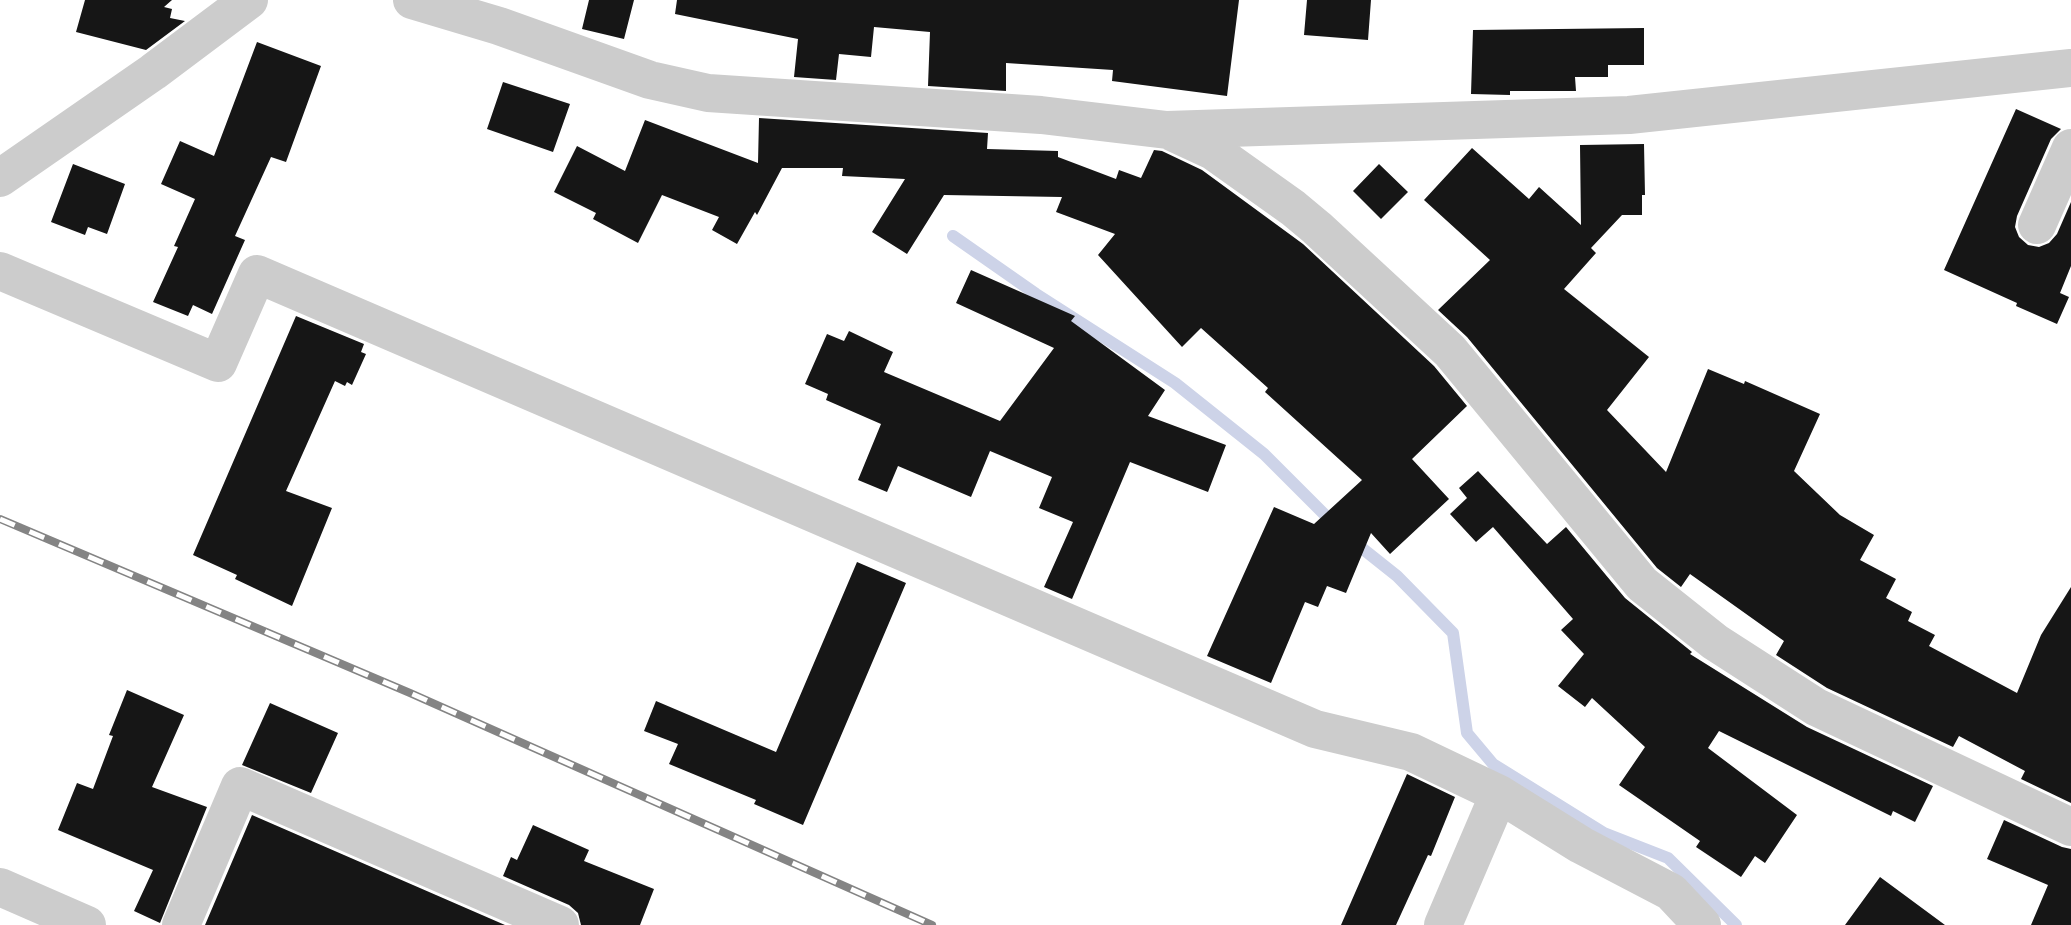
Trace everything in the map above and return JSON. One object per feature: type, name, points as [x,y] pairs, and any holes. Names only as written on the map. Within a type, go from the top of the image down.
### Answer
[{"type":"street","points":[[201,0],[244,4]]},
{"type":"street","points":[[412,0],[499,26],[650,80],[708,93],[1041,115],[1167,130],[1629,115],[2071,68]]},
{"type":"street","points":[[0,178],[153,72],[244,4]]},
{"type":"street","points":[[1167,130],[1213,151],[1271,192],[1317,228],[1450,351],[1642,584],[1715,642],[1816,707],[2071,827]]},
{"type":"street","points":[[2037,225],[2071,148]]},
{"type":"street","points":[[0,271],[218,363],[257,274],[1315,729],[1411,752],[1499,794],[1581,845],[1671,892],[1702,925]]},
{"type":"street","points":[[181,925],[240,786],[560,925]]},
{"type":"street","points":[[1443,925],[1499,794]]},
{"type":"street","points":[[0,887],[87,925]]},
{"type":"building","points":[[85,0],[172,0],[164,7],[172,9],[170,18],[185,21],[146,50],[76,32]]},
{"type":"building","points":[[589,0],[634,0],[624,39],[582,29]]},
{"type":"building","points":[[677,0],[1239,0],[1227,96],[1112,81],[1113,70],[1006,63],[1006,91],[928,86],[930,32],[874,27],[871,57],[839,54],[836,80],[794,77],[798,39],[675,14]]},
{"type":"building","points":[[1307,0],[1371,0],[1368,40],[1304,35]]},
{"type":"building","points":[[1644,28],[1644,65],[1608,65],[1608,77],[1575,77],[1576,91],[1510,91],[1510,95],[1471,94],[1473,30]]},
{"type":"building","points":[[257,42],[321,66],[286,162],[271,157],[235,236],[245,240],[212,314],[193,305],[188,316],[153,302],[178,247],[174,246],[195,199],[161,184],[180,141],[214,156]]},
{"type":"building","points":[[503,82],[570,104],[553,152],[487,129]]},
{"type":"building","points":[[2016,109],[2061,129],[2051,139],[2017,216],[2015,227],[2019,237],[2028,245],[2039,247],[2049,243],[2057,234],[2071,202],[2071,266],[2060,293],[2069,297],[2057,324],[1944,270]]},
{"type":"building","points":[[759,118],[988,133],[987,149],[1058,151],[1058,157],[1116,179],[1119,170],[1141,178],[1154,150],[1162,151],[1202,170],[1303,244],[1434,366],[1467,406],[1412,459],[1449,499],[1390,554],[1371,533],[1346,593],[1327,586],[1318,607],[1305,602],[1271,683],[1207,656],[1274,507],[1314,524],[1362,480],[1265,392],[1268,388],[1201,328],[1182,347],[1098,255],[1115,234],[1056,212],[1062,197],[944,195],[907,254],[872,232],[905,179],[842,176],[843,168],[782,168],[757,215],[755,212],[737,244],[712,230],[719,217],[662,195],[638,243],[593,219],[596,213],[554,192],[577,146],[625,171],[645,120],[758,163]]},
{"type":"building","points":[[1644,144],[1645,195],[1642,195],[1642,215],[1622,215],[1591,248],[1596,253],[1564,289],[1649,357],[1607,410],[1666,472],[1708,369],[1744,384],[1745,381],[1820,414],[1794,471],[1840,515],[1874,535],[1860,560],[1896,579],[1886,598],[1912,612],[1908,621],[1935,635],[1929,646],[2017,693],[2041,635],[2071,587],[2071,803],[2021,779],[2025,771],[1959,736],[1953,747],[1827,688],[1776,655],[1784,641],[1690,574],[1681,587],[1657,568],[1467,337],[1438,310],[1490,260],[1424,200],[1472,148],[1529,199],[1539,187],[1581,225],[1580,145]]},
{"type":"building","points":[[73,164],[125,184],[107,234],[88,227],[85,235],[51,222]]},
{"type":"building","points":[[1379,164],[1408,192],[1381,219],[1353,191]]},
{"type":"building","points":[[971,270],[1075,316],[1071,321],[1165,390],[1148,416],[1226,445],[1208,492],[1130,462],[1072,599],[1044,587],[1073,522],[1039,508],[1052,477],[990,451],[971,497],[898,466],[887,492],[858,480],[881,424],[826,400],[828,394],[805,384],[827,334],[844,341],[849,331],[893,352],[884,372],[1000,421],[1054,348],[956,303]]},
{"type":"building","points":[[296,316],[364,344],[361,352],[366,354],[352,385],[347,382],[345,386],[335,381],[286,491],[332,508],[292,606],[235,579],[237,575],[193,555]]},
{"type":"building","points":[[1478,471],[1547,544],[1566,527],[1625,598],[1692,652],[1690,654],[1807,727],[1933,786],[1915,822],[1893,811],[1891,816],[1719,731],[1708,748],[1797,815],[1765,863],[1755,856],[1741,877],[1696,847],[1700,841],[1619,785],[1645,747],[1592,698],[1585,707],[1558,686],[1584,654],[1561,630],[1573,619],[1493,527],[1476,542],[1450,514],[1467,498],[1459,488]]},
{"type":"building","points":[[857,562],[906,583],[803,825],[754,804],[756,800],[669,764],[678,744],[644,731],[656,701],[776,752]]},
{"type":"building","points":[[127,690],[184,715],[152,787],[207,807],[160,923],[134,911],[153,870],[58,830],[77,783],[93,789],[113,736],[109,735]]},
{"type":"building","points":[[270,703],[338,733],[311,793],[242,765]]},
{"type":"building","points":[[1407,774],[1455,797],[1431,856],[1428,855],[1396,925],[1341,925]]},
{"type":"building","points":[[252,815],[505,925],[205,925]]},
{"type":"building","points":[[2004,820],[2071,849],[2071,925],[2031,925],[2048,885],[1987,859]]},
{"type":"building","points":[[533,825],[589,850],[584,861],[654,889],[640,925],[581,925],[578,913],[569,905],[503,876],[511,857],[517,860]]},
{"type":"building","points":[[1880,877],[1945,925],[1845,925]]},
{"type":"waterway","points":[[953,236],[1036,294],[1175,383],[1264,454],[1334,524]]},
{"type":"waterway","points":[[1353,541],[1397,576],[1453,633],[1467,733],[1493,764],[1604,833],[1668,858],[1736,925]]},
{"type":"railway","points":[[0,519],[410,693],[932,925]]}]
